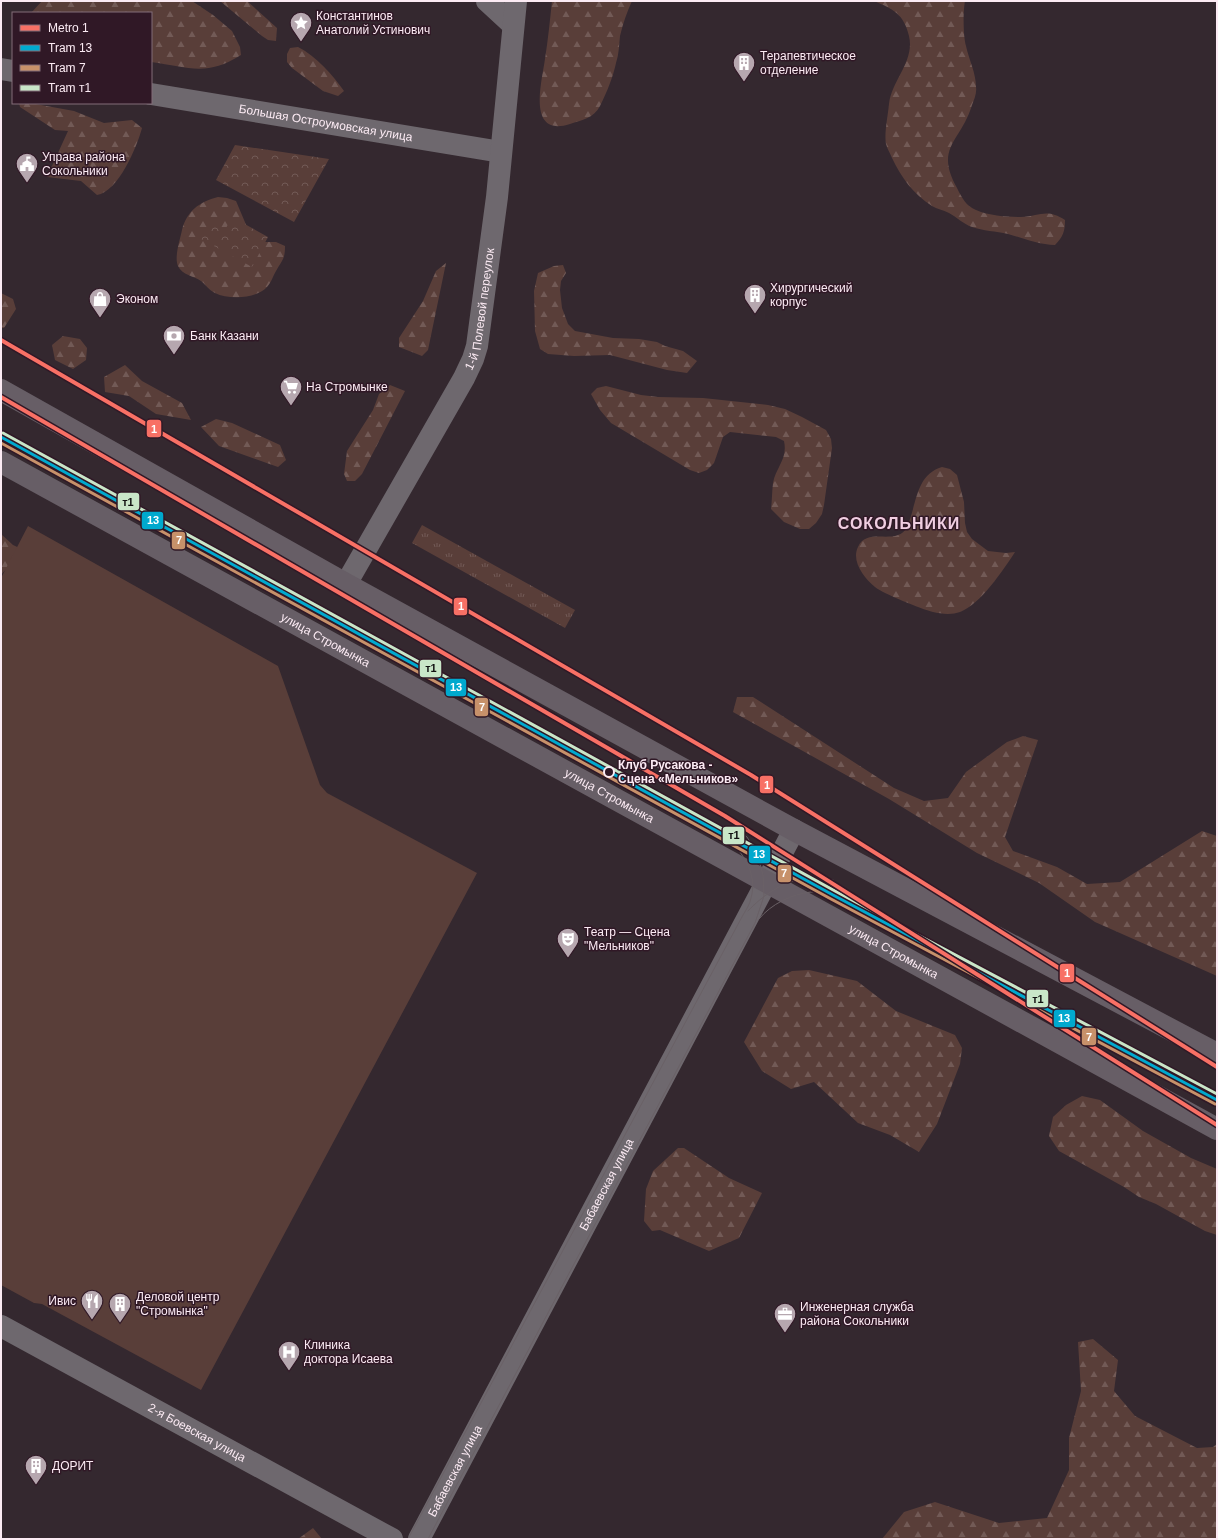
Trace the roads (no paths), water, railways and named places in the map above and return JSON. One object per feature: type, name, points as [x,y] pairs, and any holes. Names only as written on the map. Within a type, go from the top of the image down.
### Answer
[{"type":"main road","points":[[1,390],[346,584],[794,830],[1217,1054]]},
{"type":"main road","name":"улица Стромынка","points":[[1,462],[1217,1129]]},
{"type":"street","points":[[488,1],[513,25]]},
{"type":"street","name":"1-й Полевой переулок","points":[[346,584],[473,359],[481,329],[498,197],[516,1]]},
{"type":"street","points":[[1,69],[12,71]]},
{"type":"street","name":"Большая Остроумовская улица","points":[[152,94],[501,152]]},
{"type":"street","name":"Бабаевская улица","points":[[419,1539],[794,830]]},
{"type":"street","name":"2-я Боевская улица","points":[[1,1326],[392,1539]]},
{"type":"tram line","name":"т1","points":[[3,433],[835,891],[1217,1094]]},
{"type":"tram line","name":"13","points":[[1,437],[833,895],[1217,1100]]},
{"type":"tram line","name":"7","points":[[1,443],[831,899],[1215,1104]]},
{"type":"tram line","points":[[428,1539],[755,923],[764,896],[763,875],[757,853],[747,837],[733,826]]},
{"type":"tram line","points":[[408,1539],[749,905],[753,889],[750,872],[743,856],[727,836]]},
{"type":"tram line","points":[[748,911],[773,890],[796,880],[811,878],[833,880]]},
{"type":"tram line","points":[[759,919],[776,904],[789,897],[811,892],[833,895]]},
{"type":"metro line","name":"1","points":[[1,340],[751,775],[1217,1067]]},
{"type":"metro line","name":"1","points":[[1,397],[725,816],[1217,1125]]},
{"type":"place","name":"Константинов Анатолий Устинович","points":[[301,42]]},
{"type":"place","name":"Терапевтическое отделение","points":[[744,82]]},
{"type":"place","name":"Управа района Сокольники","points":[[27,184]]},
{"type":"place","name":"Хирургический корпус","points":[[755,314]]},
{"type":"place","name":"Эконом","points":[[100,318]]},
{"type":"place","name":"Банк Казани","points":[[174,356]]},
{"type":"place","name":"На Стромынке","points":[[291,406]]},
{"type":"place","name":"Клуб Русакова - Сцена «Мельников»","points":[[609,772]]},
{"type":"place","name":"Театр — Сцена \"Мельников\"","points":[[568,958]]},
{"type":"place","name":"Ивис","points":[[92,1320]]},
{"type":"place","name":"Деловой центр \"Стромынка\"","points":[[120,1324]]},
{"type":"place","name":"Инженерная служба района Сокольники","points":[[785,1334]]},
{"type":"place","name":"Клиника доктора Исаева","points":[[289,1372]]},
{"type":"place","name":"ДОРИТ","points":[[36,1486]]},
{"type":"district","name":"СОКОЛЬНИКИ","points":[[899,523]]}]
